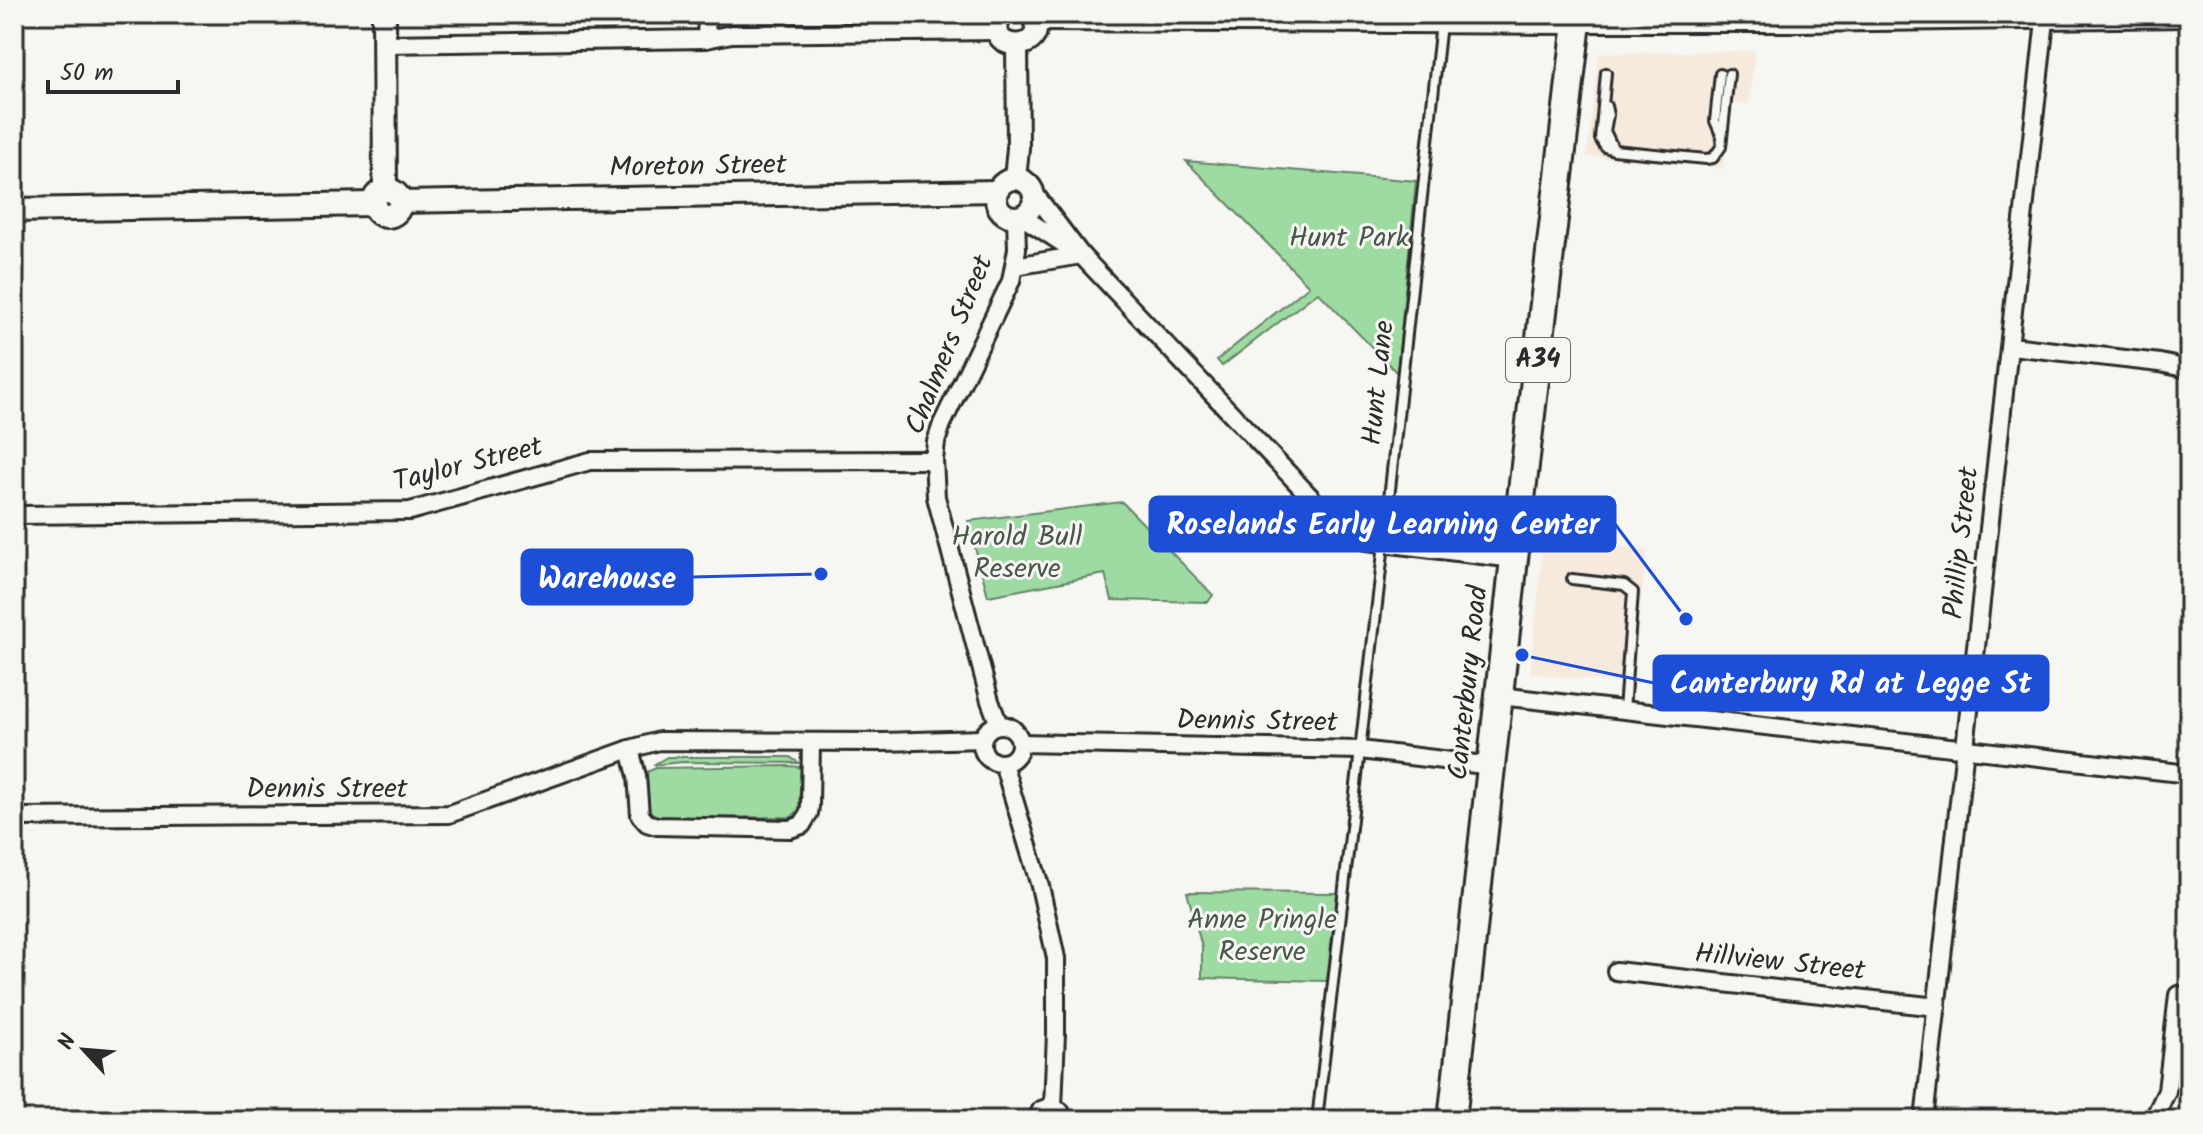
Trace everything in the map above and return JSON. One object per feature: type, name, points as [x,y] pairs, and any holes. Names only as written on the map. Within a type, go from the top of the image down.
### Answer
[{"type":"highway","name":"Canterbury Road","points":[[1452,1120],[1578,18]]},
{"type":"main road","points":[[384,14],[386,199]]},
{"type":"main road","name":"Moreton Street","points":[[14,210],[386,199]]},
{"type":"street","points":[[706,39],[707,14]]},
{"type":"street","points":[[384,44],[706,39],[732,34],[1000,22],[1003,40],[1017,46],[1032,37],[1036,26],[1033,17],[2189,18]]},
{"type":"street","name":"Phillip Street","points":[[1924,1120],[2045,20]]},
{"type":"street","points":[[1015,179],[1018,148],[1017,46]]},
{"type":"street","points":[[1081,255],[1018,217],[1004,214],[997,204],[997,191],[1002,184],[1015,179],[1027,183],[1081,255],[1337,525],[1367,541],[1514,559]]},
{"type":"street","name":"Moreton Street","points":[[386,199],[997,191]]},
{"type":"street","points":[[1018,217],[1030,210],[1034,193]]},
{"type":"street","name":"Chalmers Street","points":[[999,725],[936,497],[934,460],[942,424],[1004,299],[1015,266],[1018,217]]},
{"type":"street","points":[[1015,266],[1081,255]]},
{"type":"street","points":[[2011,346],[2189,369]]},
{"type":"street","name":"Taylor Street","points":[[14,515],[410,511],[590,461],[934,460]]},
{"type":"street","points":[[1500,696],[2189,774]]},
{"type":"street","points":[[1005,725],[1015,731],[1020,743],[1017,754],[1003,763],[987,757],[982,739],[988,729],[1005,725]]},
{"type":"street","name":"Dennis Street","points":[[14,817],[449,814],[659,741],[982,739]]},
{"type":"street","points":[[630,749],[637,776],[640,815],[647,823],[657,826],[790,829],[802,825],[809,813],[811,742]]},
{"type":"street","name":"Dennis Street","points":[[1020,743],[1360,750],[1492,766]]},
{"type":"street","points":[[1003,763],[1040,886],[1056,958],[1058,1114],[1041,1110],[1037,1120]]},
{"type":"street","name":"Hillview Street","points":[[1616,971],[1937,1007]]},
{"type":"street","points":[[2153,1120],[2167,1091],[2178,995]]},
{"type":"lane","name":"Hunt Lane","points":[[1317,1120],[1441,18]]},
{"type":"lane","points":[[1606,73],[1600,139],[1605,147],[1706,159],[1718,153],[1722,137],[1725,74]]},
{"type":"lane","points":[[1572,579],[1624,585],[1633,592],[1624,710]]},
{"type":"shaded area","points":[[1755,51],[1749,104],[1731,103],[1723,168],[1587,156],[1599,53]]},
{"type":"shaded area","points":[[1544,537],[1647,550],[1630,684],[1530,673]]},
{"type":"green space","name":"Hunt Park","points":[[1186,161],[1416,181],[1397,373],[1318,292],[1222,366],[1217,360],[1309,286]]},
{"type":"green space","name":"Harold Bull Reserve","points":[[1122,502],[1213,595],[1208,602],[1112,600],[1105,574],[988,596],[968,521]]},
{"type":"green space","points":[[667,757],[790,757],[799,763],[683,762],[653,765]]},
{"type":"green space","points":[[801,767],[799,809],[792,817],[658,818],[648,810],[647,772],[656,768]]},
{"type":"green space","name":"Anne Pringle Reserve","points":[[1187,892],[1337,893],[1327,981],[1202,978],[1202,947]]},
{"type":"place","name":"Warehouse","points":[[821,574]]},
{"type":"place","name":"Roselands Early Learning Center","points":[[1686,619]]},
{"type":"place","name":"Canterbury Rd at Legge St","points":[[1522,655]]}]
